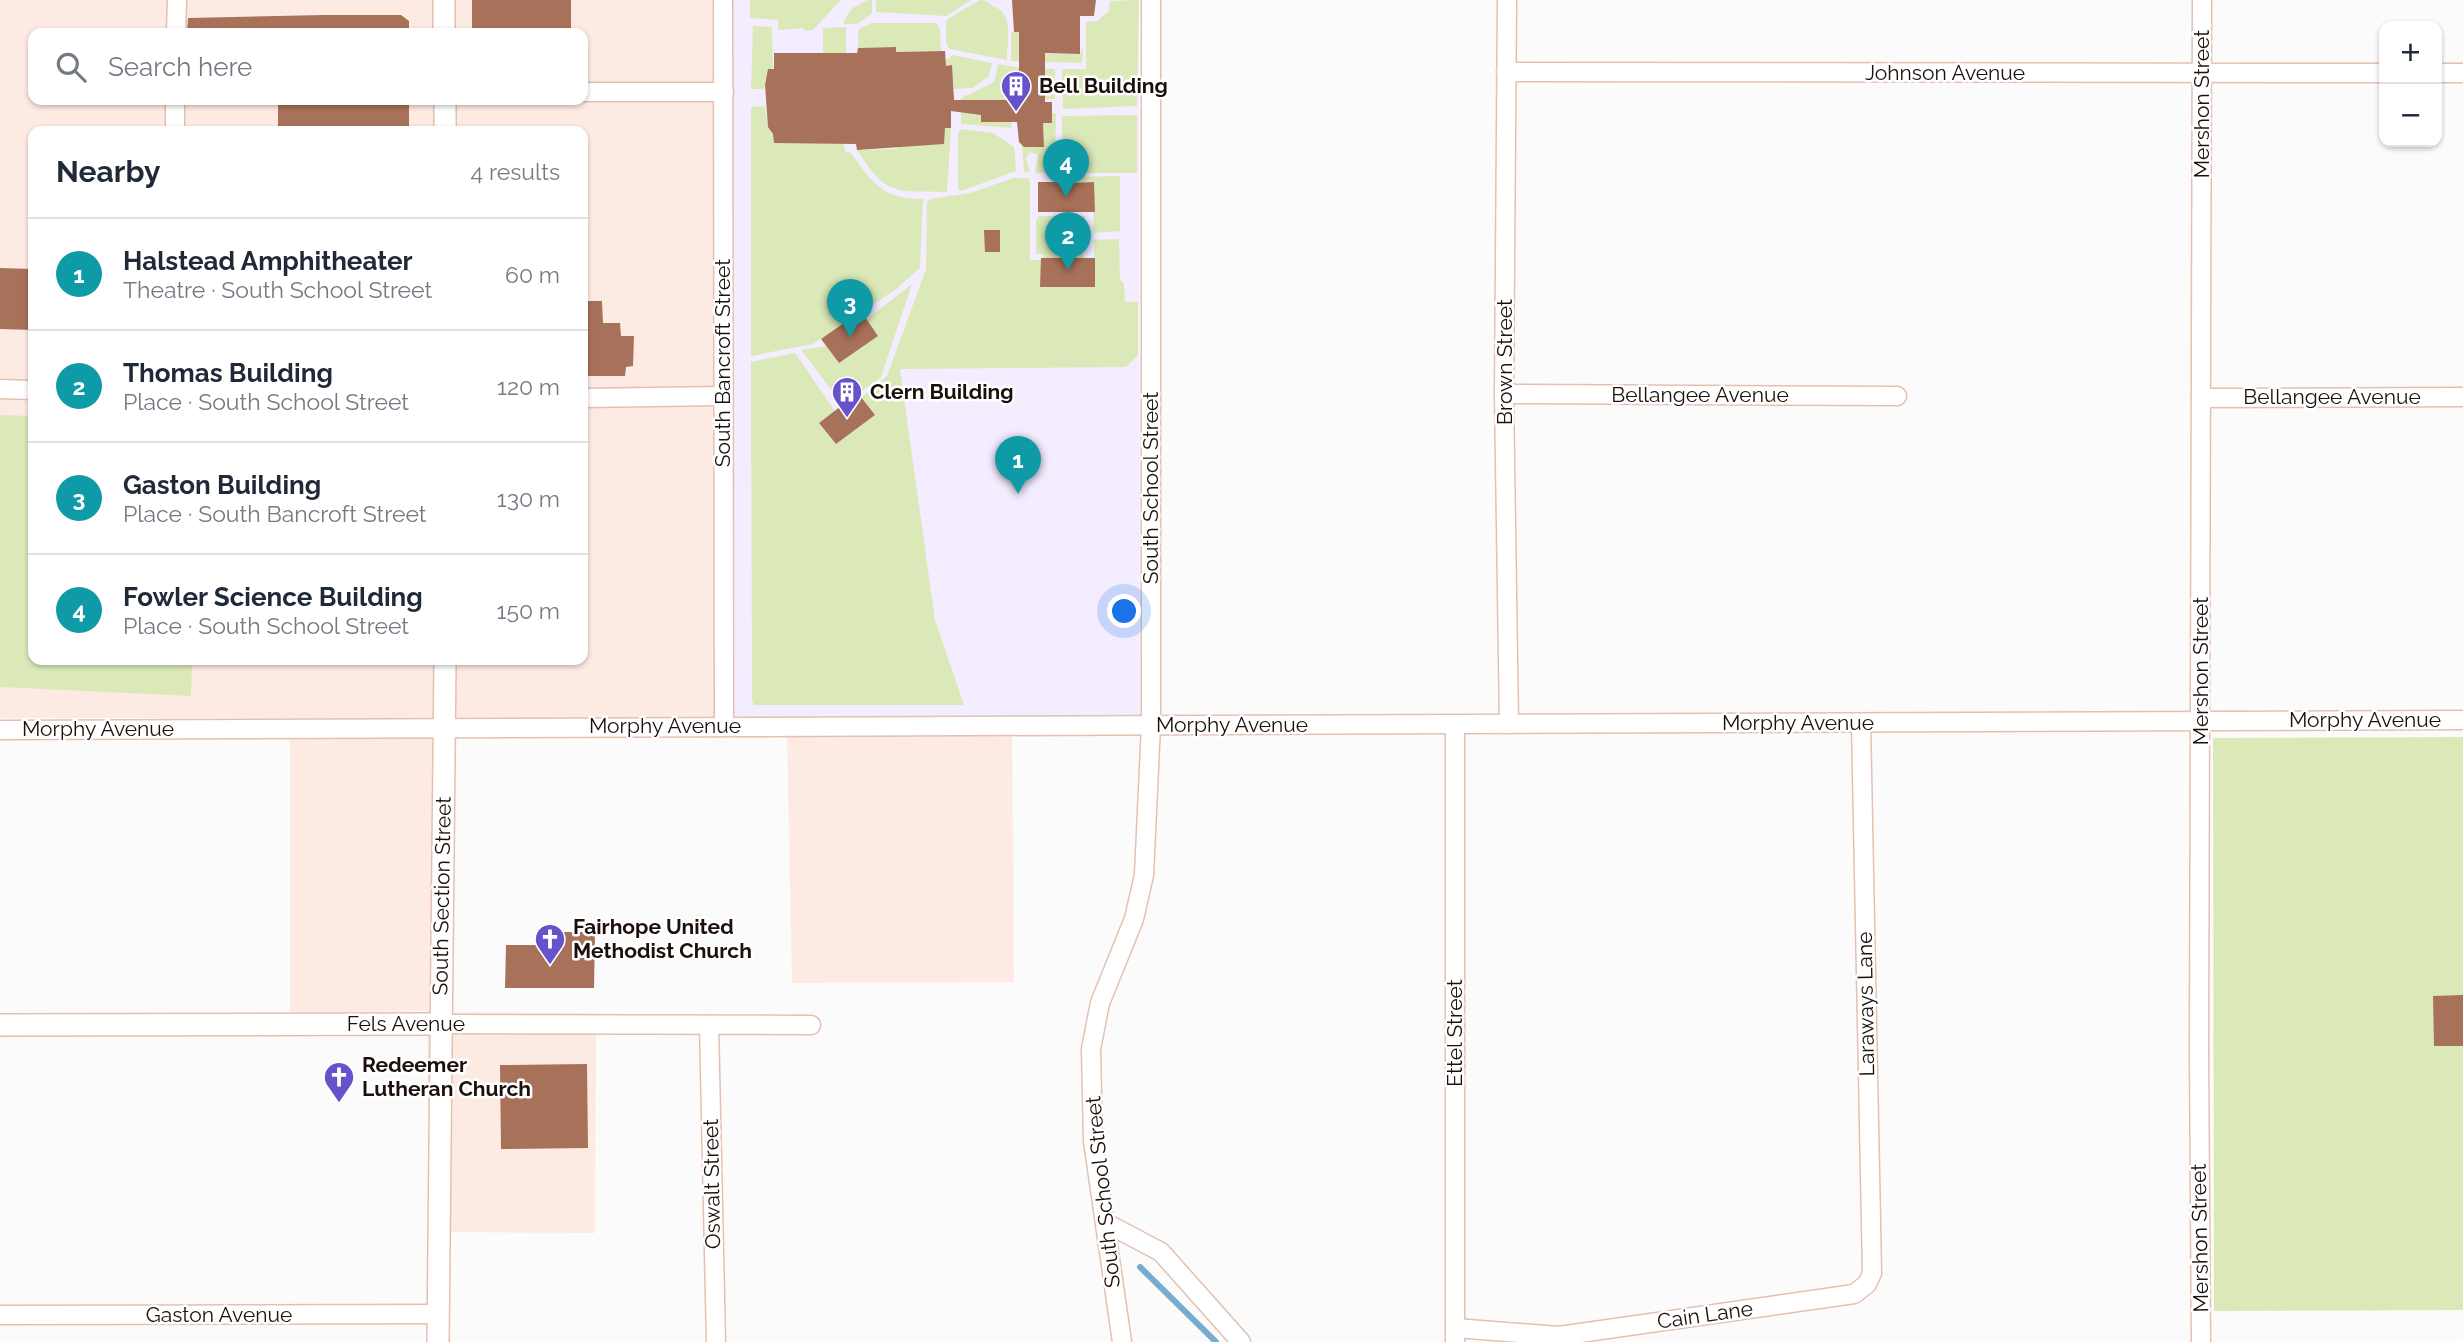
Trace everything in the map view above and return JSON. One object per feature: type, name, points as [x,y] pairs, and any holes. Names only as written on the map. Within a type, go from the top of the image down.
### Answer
[{"type":"street","points":[[176,28],[177,0]]},
{"type":"street","points":[[444,0],[444,28]]},
{"type":"street","name":"South Bancroft Street","points":[[723,0],[724,726]]},
{"type":"street","name":"South School Street","points":[[1122,1342],[1093,1140],[1091,1049],[1100,1003],[1134,919],[1144,875],[1151,725],[1151,0]]},
{"type":"street","name":"Brown Street","points":[[1507,0],[1504,394],[1509,724]]},
{"type":"street","name":"Mershon Street","points":[[2201,1342],[2199,1054],[2202,0]]},
{"type":"street","name":"Johnson Avenue","points":[[1506,72],[2379,73]]},
{"type":"street","points":[[2442,73],[2463,73]]},
{"type":"street","points":[[588,92],[724,92]]},
{"type":"street","points":[[175,105],[175,126]]},
{"type":"street","points":[[445,105],[445,126]]},
{"type":"street","points":[[0,389],[28,390]]},
{"type":"street","name":"Bellangee Avenue","points":[[1504,394],[1897,396]]},
{"type":"street","points":[[588,398],[722,396]]},
{"type":"street","name":"Bellangee Avenue","points":[[2201,398],[2463,397]]},
{"type":"street","name":"South Section Street","points":[[438,1342],[439,1024],[445,665]]},
{"type":"street","name":"Morphy Avenue","points":[[0,730],[2463,720]]},
{"type":"street","name":"Laraways Lane","points":[[1861,723],[1872,1273],[1867,1284]]},
{"type":"street","name":"Ettel Street","points":[[1455,725],[1455,1335]]},
{"type":"street","name":"Oswalt Street","points":[[709,1025],[716,1342]]},
{"type":"street","name":"Fels Avenue","points":[[0,1026],[811,1025]]},
{"type":"street","points":[[1106,1223],[1161,1252],[1241,1342]]},
{"type":"street","name":"Cain Lane","points":[[1455,1335],[1559,1336],[1854,1294],[1867,1284]]},
{"type":"street","name":"Gaston Avenue","points":[[0,1315],[438,1314]]},
{"type":"shaded area","points":[[0,0],[733,0],[730,719],[1012,716],[1014,982],[792,983],[787,736],[455,737],[452,1012],[596,1013],[595,1233],[429,1232],[427,1011],[290,1013],[290,718],[0,718]]},
{"type":"shaded area","points":[[733,0],[1139,0],[1140,715],[730,719]]},
{"type":"green space","points":[[750,0],[841,0],[813,30],[805,31],[803,28],[778,30],[778,20],[750,18]]},
{"type":"green space","points":[[872,0],[872,14],[857,24],[844,24],[852,8]]},
{"type":"green space","points":[[876,0],[971,0],[946,16],[876,12]]},
{"type":"green space","points":[[980,0],[987,1],[1005,16],[1008,29],[1007,60],[950,49],[946,43],[946,20]]},
{"type":"green space","points":[[1139,0],[1137,106],[1063,109],[1062,69],[1086,69],[1086,22],[1097,21],[1109,11],[1110,1]]},
{"type":"green space","points":[[871,23],[936,23],[940,29],[941,51],[896,52],[896,47],[858,48],[858,30]]},
{"type":"green space","points":[[753,26],[771,27],[772,30],[773,69],[768,69],[764,89],[751,89]]},
{"type":"green space","points":[[846,27],[846,53],[823,53],[823,28]]},
{"type":"green space","points":[[1011,32],[1019,32],[1033,54],[1080,54],[1083,48],[1082,63],[1011,61]]},
{"type":"green space","points":[[953,55],[992,63],[989,76],[973,88],[954,89],[951,65],[946,66],[946,60]]},
{"type":"green space","points":[[998,64],[1055,69],[1055,99],[1045,99],[1045,78],[1019,78],[1019,103],[981,100],[981,122],[1012,122],[1011,128],[961,124],[961,98],[994,82]]},
{"type":"green space","points":[[765,106],[768,126],[771,128],[844,144],[845,151],[851,153],[880,187],[898,196],[923,199],[920,268],[895,290],[813,344],[751,356],[751,107]]},
{"type":"green space","points":[[1052,113],[1056,113],[1054,172],[1035,173],[1038,155],[1030,152],[1026,158],[1030,172],[1024,172],[1022,146],[1044,147],[1043,123],[1052,123]]},
{"type":"green space","points":[[1137,115],[1137,173],[1063,173],[1062,116]]},
{"type":"green space","points":[[951,128],[947,192],[904,191],[885,184],[857,150],[897,149],[898,145]]},
{"type":"green space","points":[[961,129],[993,133],[1014,147],[1016,171],[961,191],[958,189],[958,133]]},
{"type":"green space","points":[[1120,176],[1120,231],[1093,233],[1094,183],[1074,183],[1074,177]]},
{"type":"green space","points":[[1013,178],[1029,178],[1030,181],[1030,260],[1041,260],[1041,287],[1095,287],[1094,240],[1119,239],[1120,280],[1124,283],[1125,302],[1138,302],[1138,355],[1126,367],[900,369],[935,620],[964,705],[754,705],[751,362],[795,353],[835,411],[819,423],[836,444],[875,415],[862,397],[887,376],[926,269],[927,203],[930,199],[970,193]]},
{"type":"green space","points":[[1039,216],[1085,216],[1088,247],[1083,250],[1083,258],[1043,258],[1043,254],[1036,254],[1036,220]]},
{"type":"green space","points":[[912,284],[881,377],[843,405],[801,350],[826,346],[839,363],[878,336],[867,319]]},
{"type":"green space","points":[[0,415],[28,416],[28,665],[192,665],[191,696],[0,687]]},
{"type":"green space","points":[[2463,737],[2463,1310],[2214,1311],[2213,738]]},
{"type":"building","points":[[472,0],[571,0],[571,28],[472,28]]},
{"type":"building","points":[[1012,0],[1096,0],[1094,16],[1080,16],[1080,54],[1045,53],[1045,102],[1052,102],[1052,123],[1043,123],[1044,147],[1024,147],[1019,142],[1017,122],[981,122],[981,115],[951,111],[951,128],[945,128],[944,144],[857,150],[856,144],[774,143],[773,134],[768,127],[765,85],[768,69],[774,69],[774,53],[857,53],[858,48],[896,47],[896,52],[945,51],[946,66],[952,65],[954,100],[1019,100],[1019,32],[1014,32]]},
{"type":"building","points":[[401,15],[409,21],[409,28],[187,28],[188,18]]},
{"type":"building","points":[[278,105],[409,105],[409,126],[278,126]]},
{"type":"building","points":[[1060,179],[1074,179],[1074,183],[1094,182],[1095,212],[1038,212],[1038,182],[1059,182]]},
{"type":"building","points":[[984,230],[1000,230],[1000,252],[985,252]]},
{"type":"building","points":[[1041,258],[1095,258],[1095,287],[1040,287]]},
{"type":"building","points":[[0,268],[28,269],[28,330],[0,329]]},
{"type":"building","points":[[588,301],[602,301],[603,323],[620,323],[621,336],[634,336],[633,366],[626,367],[625,376],[588,376]]},
{"type":"building","points":[[861,311],[878,336],[839,363],[821,339]]},
{"type":"building","name":"Clern Building","points":[[858,393],[875,415],[836,444],[819,423]]},
{"type":"building","name":"Fairhope United Methodist Church","points":[[564,932],[595,932],[594,988],[505,988],[506,945],[564,945]]},
{"type":"building","points":[[2463,995],[2463,1046],[2434,1046],[2433,996]]},
{"type":"building","points":[[587,1064],[588,1148],[501,1149],[500,1065]]},
{"type":"waterway","points":[[1140,1267],[1216,1342]]},
{"type":"place","name":"Bell Building","points":[[1016,113]]},
{"type":"place","name":"Fowler Science Building","points":[[1066,197]]},
{"type":"place","name":"Thomas Building","points":[[1068,270]]},
{"type":"place","name":"Gaston Building","points":[[850,337]]},
{"type":"place","name":"Clern Building","points":[[847,419]]},
{"type":"place","name":"Halstead Amphitheater","points":[[1018,494]]},
{"type":"place","name":"Fairhope United Methodist Church","points":[[550,966]]},
{"type":"place","name":"Redeemer Lutheran Church","points":[[339,1104]]}]
